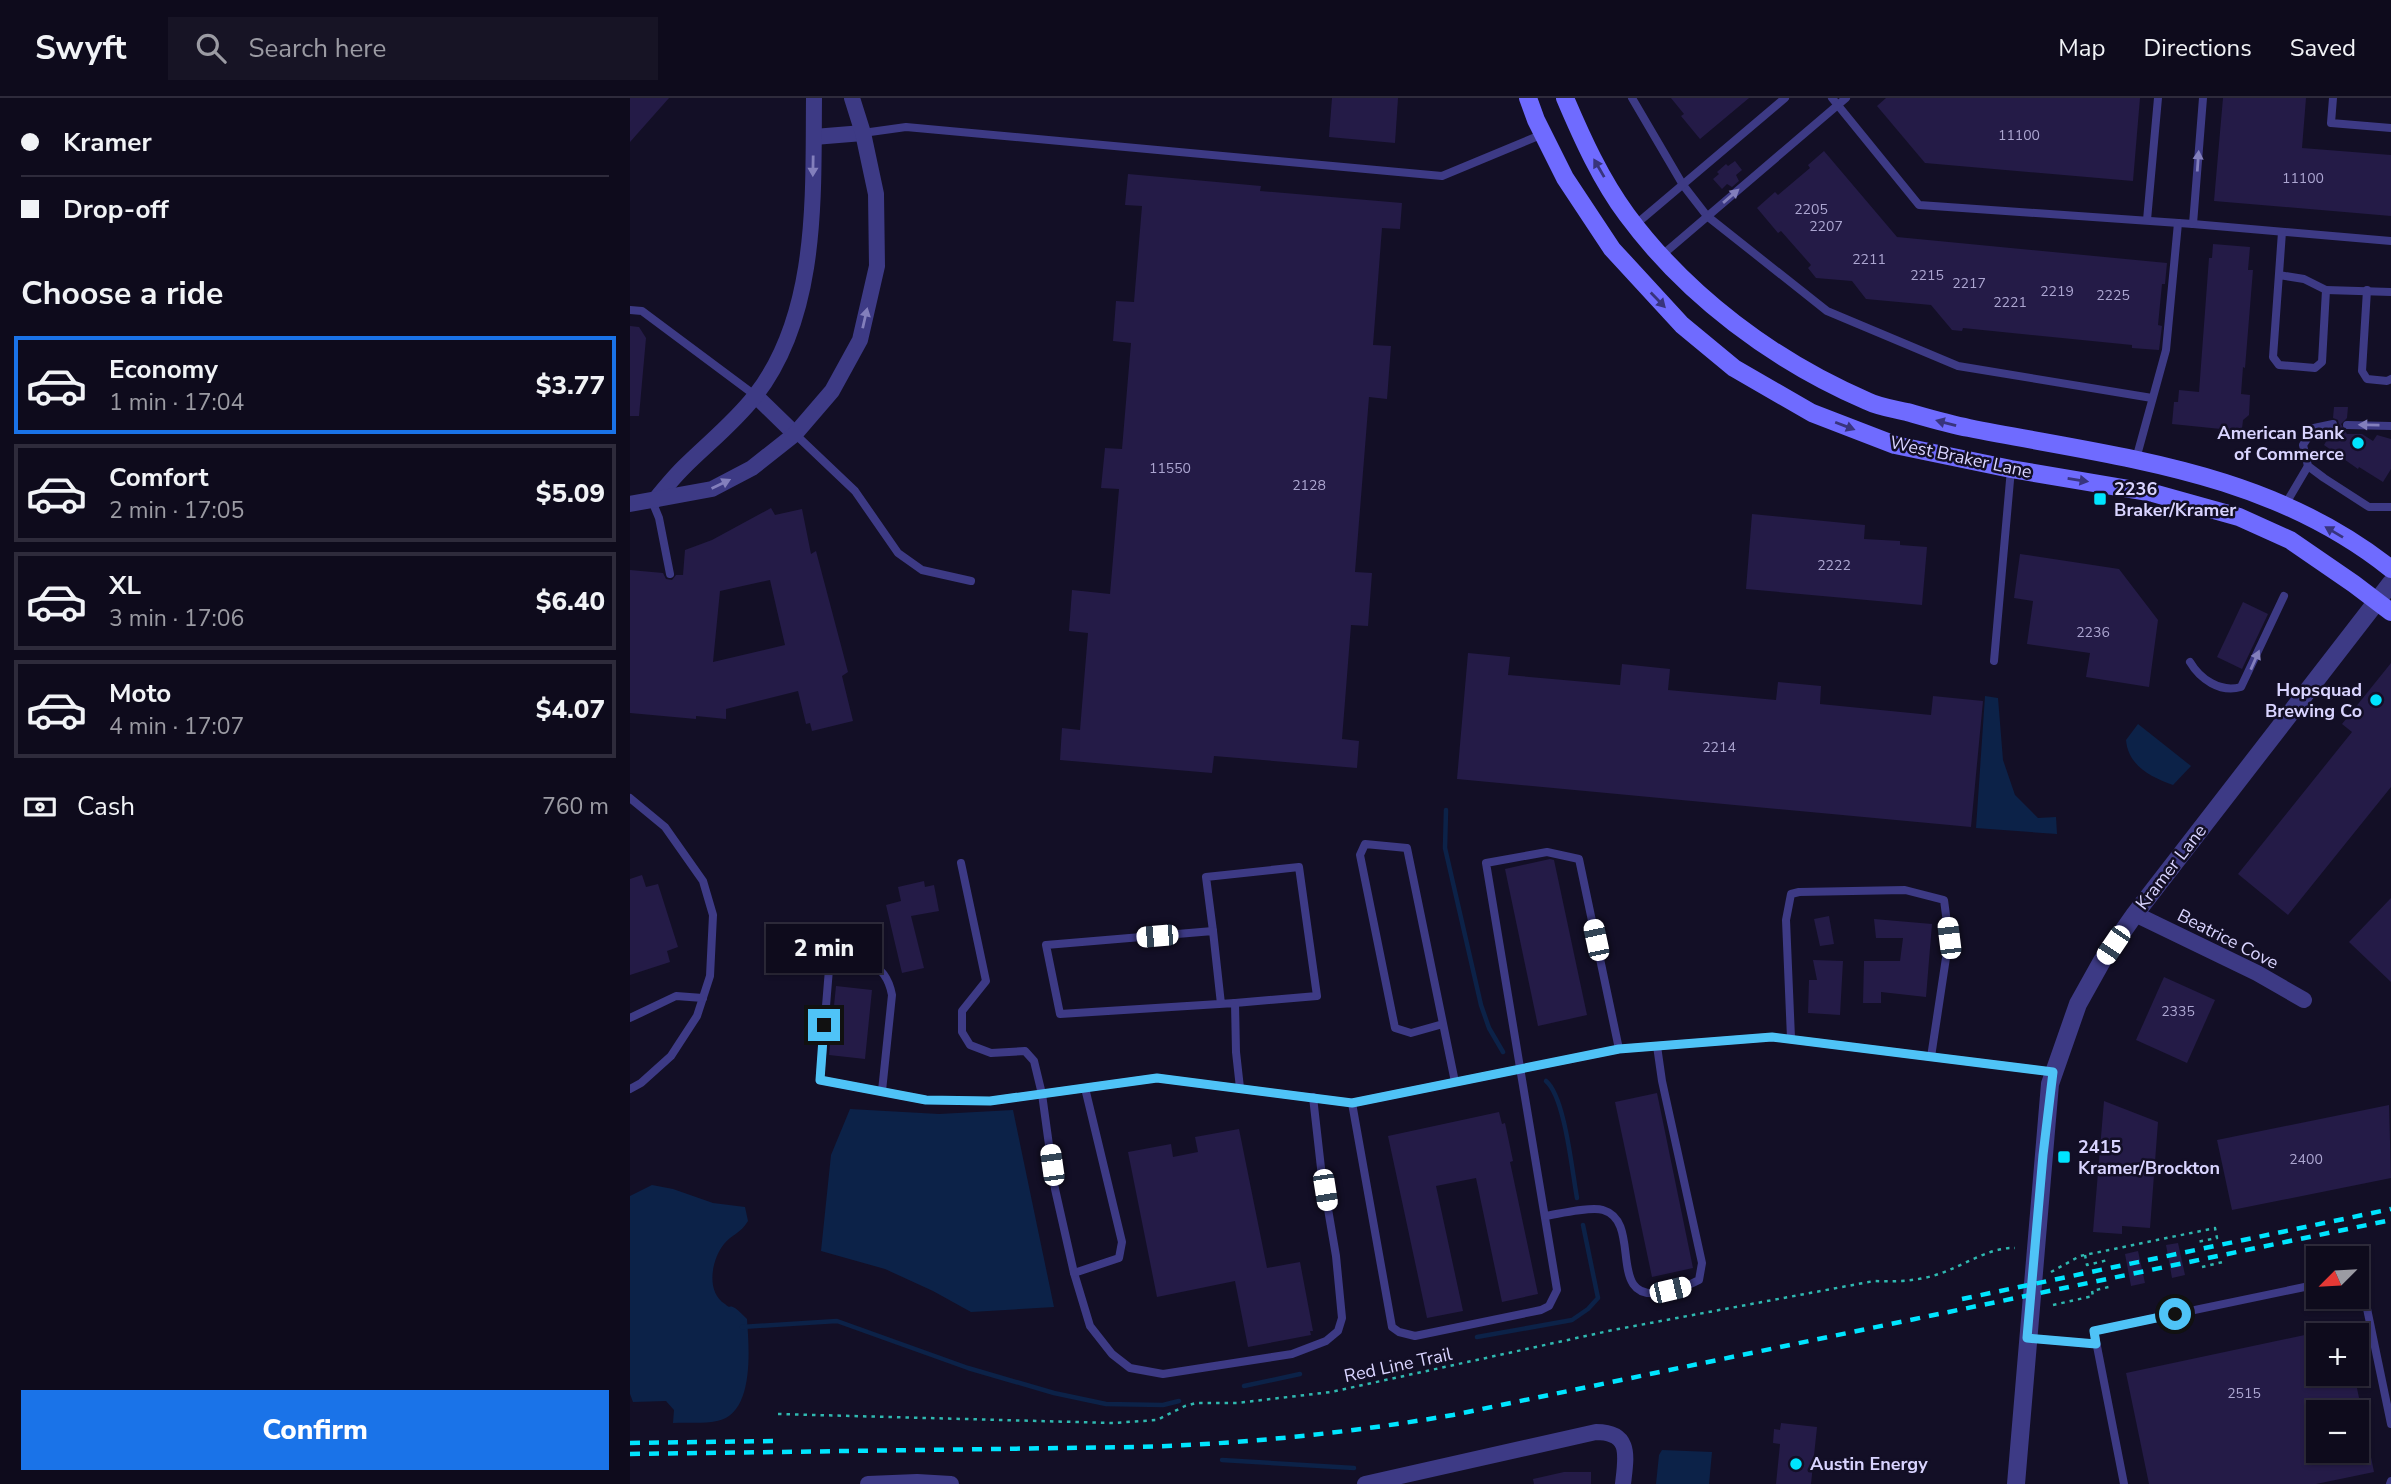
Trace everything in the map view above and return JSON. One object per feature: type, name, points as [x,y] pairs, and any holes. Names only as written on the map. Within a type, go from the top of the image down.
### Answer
[{"type":"main road","name":"West Braker Lane","points":[[1528,98],[1565,178],[1612,250],[1682,325],[1734,368],[1812,413],[1895,445],[2011,469],[2153,493],[2239,517],[2290,540],[2385,607]]},
{"type":"main road","name":"West Braker Lane","points":[[1565,98],[1594,161],[1635,226],[1711,307],[1796,365],[1868,402],[1966,428],[2136,459],[2228,482],[2324,526],[2391,569]]},
{"type":"main road","points":[[1612,250],[1635,226]]},
{"type":"main road","points":[[1638,279],[1661,256]]},
{"type":"main road","points":[[2011,469],[2012,436]]},
{"type":"street","points":[[653,500],[756,396],[775,366],[803,294],[813,209],[814,98]]},
{"type":"street","points":[[630,504],[712,489],[752,468],[796,434],[832,391],[860,340],[877,266],[876,194],[863,133],[852,98]]},
{"type":"street","points":[[814,136],[863,133]]},
{"type":"street","points":[[756,396],[796,434]]},
{"type":"street","name":"Kramer Lane","points":[[2016,1484],[2047,1115],[2053,1072],[2078,1004],[2102,961],[2135,914],[2385,607],[2391,583]]},
{"type":"street","name":"Beatrice Cove","points":[[2135,914],[2257,973],[2304,1000]]},
{"type":"street","points":[[1365,1484],[1596,1432],[1608,1432],[1622,1441],[1625,1454],[1623,1484]]},
{"type":"street","points":[[868,1484],[951,1484]]},
{"type":"lane","points":[[1632,98],[1683,185],[1707,216],[1827,311],[1958,366],[2152,398]]},
{"type":"lane","points":[[1635,226],[1785,98]]},
{"type":"lane","points":[[1661,256],[1835,102],[1846,98]]},
{"type":"lane","points":[[2147,220],[2158,98]]},
{"type":"lane","points":[[2193,224],[2203,98]]},
{"type":"lane","points":[[2333,98],[2330,123],[2391,128]]},
{"type":"lane","points":[[1835,102],[1919,205],[2147,220],[2391,241]]},
{"type":"lane","points":[[863,133],[906,127],[1442,176],[1543,134]]},
{"type":"lane","points":[[2136,459],[2166,349],[2178,223]]},
{"type":"lane","points":[[2282,232],[2273,357],[2279,365],[2315,368],[2322,362],[2326,290]]},
{"type":"lane","points":[[2279,275],[2304,279],[2326,290],[2391,292]]},
{"type":"lane","points":[[2367,290],[2364,376],[2367,379],[2391,379]]},
{"type":"lane","points":[[630,310],[642,312],[756,396]]},
{"type":"lane","points":[[2333,424],[2314,428],[2303,445],[2308,466],[2369,507],[2391,508]]},
{"type":"lane","points":[[2347,425],[2391,426]]},
{"type":"lane","points":[[796,434],[855,491],[898,553],[922,570],[971,581]]},
{"type":"lane","points":[[2285,506],[2308,466]]},
{"type":"lane","points":[[1994,661],[2011,469]]},
{"type":"lane","points":[[653,500],[670,574]]},
{"type":"lane","points":[[2190,662],[2198,676],[2220,687],[2231,690],[2241,687],[2284,596]]},
{"type":"lane","points":[[630,798],[665,827],[703,881],[713,915],[710,976],[698,1016],[671,1056],[630,1090]]},
{"type":"lane","points":[[1443,1024],[1411,1033],[1395,1028],[1360,855],[1365,844],[1408,848],[1455,1082]]},
{"type":"lane","points":[[1352,1103],[1392,1327],[1399,1332],[1415,1336],[1541,1310],[1549,1306],[1556,1290],[1486,863],[1547,852],[1579,859],[1619,1049]]},
{"type":"lane","points":[[961,863],[986,981],[962,1011],[961,1032],[970,1045],[991,1053],[1025,1051],[1034,1061],[1042,1094],[1055,1189],[1074,1273],[1090,1326],[1112,1354],[1130,1368],[1163,1374],[1292,1353],[1325,1340],[1338,1331],[1342,1318],[1336,1256],[1312,1097]]},
{"type":"lane","points":[[1213,932],[1046,945],[1060,1014],[1221,1004],[1317,996],[1299,867],[1206,877],[1213,932],[1221,1004]]},
{"type":"lane","points":[[1791,1038],[1786,920],[1791,894],[1905,890],[1944,900],[1949,938],[1931,1056]]},
{"type":"lane","points":[[882,1091],[892,995],[889,979],[873,964],[848,962],[829,969],[820,1080],[926,1100],[990,1101],[1157,1078],[1352,1103],[1619,1049],[1772,1037],[2053,1072]]},
{"type":"lane","points":[[630,1018],[676,996],[703,998]]},
{"type":"lane","points":[[1235,1003],[1240,1088]]},
{"type":"lane","points":[[1545,1216],[1602,1209],[1615,1216],[1621,1228],[1631,1284],[1639,1292],[1652,1294],[1688,1286],[1699,1280],[1702,1263],[1662,1082],[1657,1046]]},
{"type":"lane","points":[[1074,1273],[1119,1258],[1122,1242],[1085,1088]]},
{"type":"lane","points":[[2124,1484],[2094,1331],[2306,1287]]},
{"type":"lane","points":[[2367,1309],[2391,1424]]},
{"type":"lane","points":[[2027,1338],[2096,1344]]},
{"type":"path","points":[[2050,1273],[2085,1255],[2223,1228]]},
{"type":"path","points":[[2197,1242],[2217,1238],[2216,1230]]},
{"type":"path","name":"Red Line Trail","points":[[778,1414],[1113,1423],[1157,1420],[1196,1403],[1237,1403],[1331,1392],[1613,1330],[1874,1281],[1899,1282],[1927,1278],[1993,1252],[2015,1248]]},
{"type":"path","points":[[2085,1255],[2087,1265],[2108,1260]]},
{"type":"path","points":[[2202,1267],[2222,1262]]},
{"type":"path","points":[[2053,1305],[2093,1296],[2092,1291],[2113,1286]]},
{"type":"water","points":[[1985,696],[1998,698],[2003,760],[2015,795],[2038,818],[2056,817],[2057,834],[1976,828]]},
{"type":"water","points":[[2138,724],[2191,766],[2173,785],[2149,774],[2131,756],[2126,740]]},
{"type":"water","points":[[850,1109],[939,1114],[1013,1110],[1054,1307],[971,1312],[885,1269],[821,1251],[831,1155]]},
{"type":"water","points":[[652,1185],[673,1189],[713,1203],[745,1207],[748,1221],[720,1250],[712,1275],[719,1298],[747,1319],[747,1378],[738,1406],[729,1416],[717,1421],[673,1423],[674,1410],[666,1401],[633,1402],[630,1394],[630,1196]]},
{"type":"water","points":[[1662,1450],[1712,1452],[1709,1484],[1656,1484]]},
{"type":"building","points":[[630,98],[669,98],[630,142]]},
{"type":"building","points":[[1332,98],[1398,98],[1395,143],[1329,137]]},
{"type":"building","points":[[1671,98],[1749,98],[1700,139],[1681,116],[1684,114]]},
{"type":"building","points":[[1886,98],[2140,98],[2133,181],[1925,163],[1877,106]]},
{"type":"building","points":[[2223,98],[2306,98],[2302,148],[2391,155],[2391,216],[2214,201]]},
{"type":"building","points":[[1824,151],[1897,237],[2167,263],[2158,325],[2162,326],[2159,350],[1963,328],[1962,331],[1952,330],[1931,305],[1866,299],[1852,281],[1816,278],[1808,268],[1811,265],[1757,208],[1775,192],[1778,195],[1810,168],[1808,165]]},
{"type":"building","points":[[1735,161],[1742,170],[1736,175],[1739,181],[1732,187],[1727,184],[1722,189],[1713,179],[1726,164],[1728,166]]},
{"type":"building","points":[[1128,174],[1261,186],[1260,191],[1402,203],[1400,229],[1382,228],[1373,345],[1391,346],[1387,399],[1369,397],[1355,572],[1372,573],[1368,626],[1351,625],[1342,739],[1359,741],[1357,768],[1214,756],[1212,773],[1060,760],[1062,728],[1080,730],[1088,633],[1069,631],[1072,590],[1110,594],[1119,489],[1101,488],[1105,448],[1122,449],[1131,343],[1113,341],[1116,301],[1134,302],[1142,206],[1125,205]]},
{"type":"building","points":[[2213,244],[2250,247],[2248,270],[2253,270],[2241,394],[2250,395],[2249,415],[2243,420],[2242,429],[2234,428],[2233,438],[2220,437],[2221,429],[2172,424],[2174,402],[2178,402],[2179,390],[2199,392],[2209,258],[2212,258]]},
{"type":"building","points":[[630,326],[639,327],[646,338],[639,416],[630,416]]},
{"type":"building","name":"American Bank of Commerce","points":[[2334,407],[2348,407],[2347,418],[2341,424],[2347,434],[2362,434],[2373,441],[2377,435],[2391,439],[2391,469],[2383,482],[2359,467],[2358,469],[2324,445],[2339,425],[2338,420],[2333,418]]},
{"type":"building","points":[[771,508],[775,515],[802,509],[811,554],[816,551],[848,672],[842,676],[853,721],[812,731],[810,723],[806,724],[798,691],[726,709],[726,719],[630,713],[630,570],[663,573],[666,579],[672,580],[676,575],[683,575],[685,550],[712,540]],"holes":[[[770,580],[785,645],[713,662],[720,591]]]},
{"type":"building","points":[[1752,514],[1865,525],[1864,539],[1900,541],[1900,545],[1927,547],[1922,605],[1746,589]]},
{"type":"building","points":[[2020,554],[2119,569],[2158,620],[2149,687],[2086,677],[2090,653],[2027,644],[2033,601],[2014,598]]},
{"type":"building","points":[[2243,602],[2268,614],[2242,669],[2217,657]]},
{"type":"building","points":[[1468,653],[1510,657],[1508,675],[1620,685],[1622,664],[1670,669],[1668,690],[1776,700],[1778,682],[1821,686],[1820,704],[1931,715],[1933,696],[1983,701],[1971,827],[1457,779]]},
{"type":"building","points":[[2391,663],[2391,787],[2288,915],[2238,874],[2352,732],[2342,724]]},
{"type":"building","points":[[1554,860],[1587,1015],[1538,1026],[1505,869]]},
{"type":"building","points":[[642,875],[646,887],[658,884],[678,947],[667,951],[670,962],[630,975],[630,879]]},
{"type":"building","points":[[924,881],[925,887],[934,885],[939,911],[911,916],[924,968],[902,973],[886,905],[901,901],[898,887]]},
{"type":"building","points":[[2391,898],[2391,982],[2349,942]]},
{"type":"building","points":[[1829,916],[1834,944],[1820,946],[1814,919]]},
{"type":"building","points":[[1874,919],[1932,924],[1926,997],[1881,992],[1881,1003],[1863,1003],[1864,961],[1900,961],[1903,938],[1876,938]]},
{"type":"building","points":[[1813,960],[1843,961],[1840,1015],[1808,1013],[1809,980],[1817,980]]},
{"type":"building","points":[[2164,977],[2215,1000],[2187,1063],[2136,1040]]},
{"type":"building","points":[[836,986],[872,990],[865,1059],[829,1055]]},
{"type":"building","points":[[1657,1093],[1693,1268],[1652,1277],[1615,1102]]},
{"type":"building","points":[[2104,1101],[2158,1122],[2150,1228],[2122,1226],[2122,1234],[2093,1232]]},
{"type":"building","points":[[2389,1105],[2391,1178],[2232,1210],[2217,1140]]},
{"type":"building","points":[[1499,1112],[1502,1124],[1505,1123],[1513,1161],[1510,1162],[1538,1294],[1502,1302],[1476,1178],[1436,1186],[1463,1311],[1427,1318],[1388,1136]]},
{"type":"building","points":[[1239,1129],[1267,1268],[1300,1262],[1313,1331],[1310,1331],[1311,1335],[1248,1347],[1235,1281],[1157,1297],[1128,1152],[1171,1144],[1173,1157],[1198,1152],[1195,1137]]},
{"type":"building","points":[[2178,1243],[2185,1275],[2172,1278],[2166,1245]]},
{"type":"building","points":[[2138,1251],[2145,1283],[2131,1286],[2125,1254]]},
{"type":"building","points":[[2306,1335],[2306,1386],[2357,1386],[2359,1400],[2306,1400],[2306,1463],[2369,1463],[2369,1447],[2374,1472],[2316,1484],[2149,1484],[2126,1373]]},
{"type":"building","name":"Austin Energy","points":[[1781,1423],[1817,1427],[1811,1484],[1776,1484],[1780,1444],[1773,1443],[1774,1429],[1780,1430]]},
{"type":"building","points":[[1564,1472],[1591,1472],[1591,1484],[1534,1484],[1533,1479]]},
{"type":"waterway","points":[[1446,810],[1445,848],[1481,1005],[1489,1028],[1503,1052]]},
{"type":"waterway","points":[[1546,1081],[1553,1090],[1563,1118],[1577,1198]]},
{"type":"waterway","points":[[1477,1337],[1572,1320],[1588,1309],[1598,1298],[1583,1225]]},
{"type":"waterway","points":[[742,1327],[837,1321],[968,1368],[1054,1393],[1106,1404],[1163,1405],[1179,1401]]},
{"type":"waterway","points":[[1244,1386],[1300,1374]]},
{"type":"waterway","points":[[1222,1460],[1354,1468]]},
{"type":"railway","points":[[1962,1299],[2391,1209]]},
{"type":"railway","points":[[630,1454],[1177,1446],[1296,1437],[1374,1427],[1453,1415],[2391,1220]]},
{"type":"railway","points":[[630,1443],[781,1441]]},
{"type":"place","name":"American Bank of Commerce","points":[[2358,443]]},
{"type":"place","name":"2236 Braker/Kramer","points":[[2100,499]]},
{"type":"place","name":"Hopsquad Brewing Co","points":[[2376,700]]},
{"type":"place","name":"2415 Kramer/Brockton","points":[[2064,1157]]},
{"type":"place","name":"Austin Energy","points":[[1796,1464]]},
{"type":"route","points":[[824,1025],[820,1080],[926,1100],[990,1101],[1157,1078],[1352,1103],[1619,1049],[1772,1037],[2053,1072],[2027,1338],[2096,1344],[2094,1331],[2175,1314]]}]
